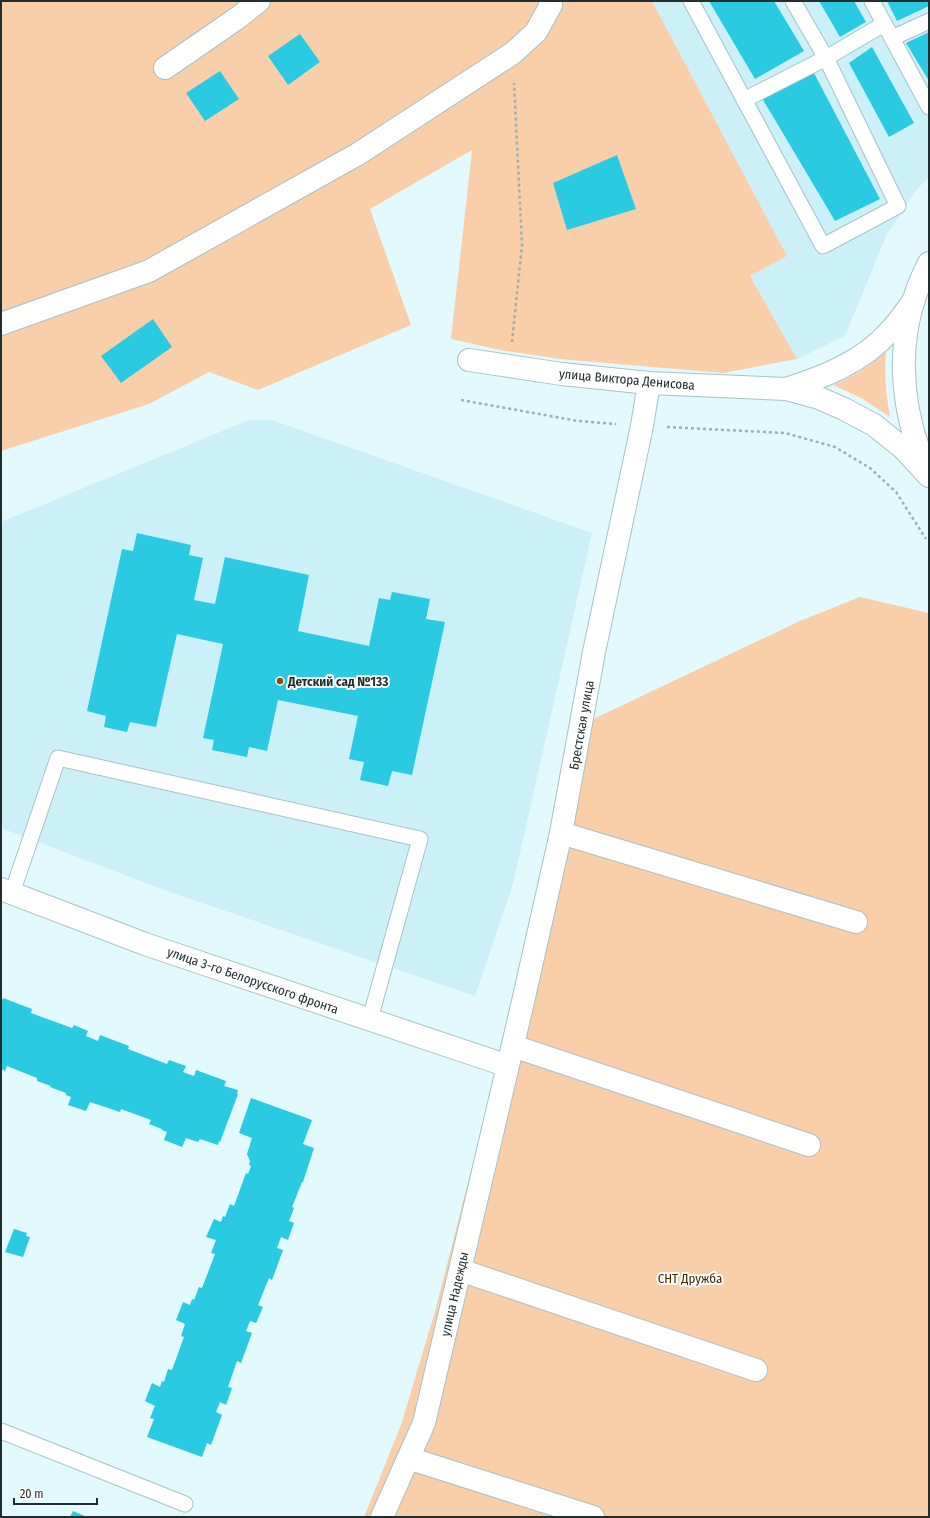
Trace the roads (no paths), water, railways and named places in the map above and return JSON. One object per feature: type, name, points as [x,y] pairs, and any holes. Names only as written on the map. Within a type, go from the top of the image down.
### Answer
[{"type":"street","points":[[165,68],[239,17],[259,1]]},
{"type":"street","points":[[1,324],[150,271],[358,154],[513,53],[536,32],[551,5],[550,1]]},
{"type":"street","points":[[929,263],[914,300],[907,330],[904,360],[905,390],[911,426],[917,448],[929,476]]},
{"type":"street","name":"улица Виктора Денисова","points":[[786,389],[819,378],[854,361],[889,333],[914,300]]},
{"type":"street","name":"улица Виктора Денисова","points":[[469,360],[562,374],[649,383],[786,389],[819,398],[874,425],[904,449],[929,476]]},
{"type":"street","name":"Брестская улица","points":[[510,1056],[561,833],[594,652],[642,426],[649,383]]},
{"type":"street","points":[[561,833],[856,922]]},
{"type":"street","name":"улица 3-го Белорусского фронта","points":[[6,891],[145,944],[370,1019],[510,1056],[809,1145]]},
{"type":"street","name":"улица Надежды","points":[[382,1517],[424,1423],[510,1056]]},
{"type":"street","points":[[460,1270],[756,1370]]},
{"type":"street","points":[[408,1458],[593,1517]]},
{"type":"lane","points":[[691,1],[822,246],[898,206],[826,58],[793,1]]},
{"type":"lane","points":[[872,1],[929,106]]},
{"type":"lane","points":[[892,38],[929,21]]},
{"type":"lane","points":[[744,100],[826,58],[884,24]]},
{"type":"lane","points":[[6,891],[58,758],[420,839],[370,1019]]},
{"type":"lane","points":[[1,1431],[185,1504]]},
{"type":"place","name":"Детский сад №133","points":[[280,681]]},
{"type":"park label","name":"СНТ Дружба","points":[[690,1278]]}]
